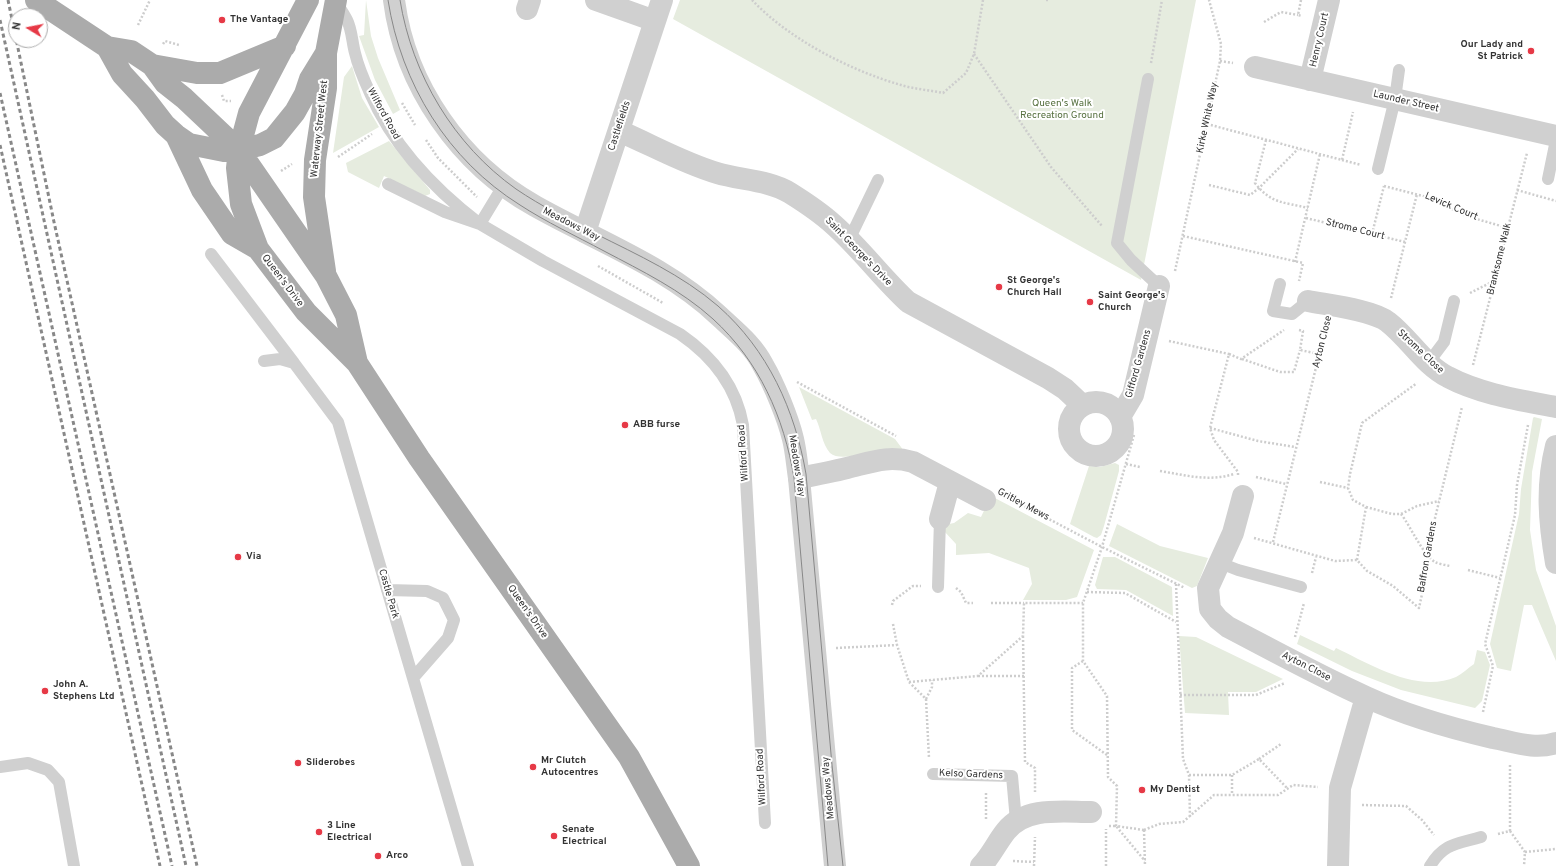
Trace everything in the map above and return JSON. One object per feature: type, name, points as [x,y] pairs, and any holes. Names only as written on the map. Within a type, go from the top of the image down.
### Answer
[{"type":"main road","points":[[258,249],[241,204],[237,168],[239,150],[249,113],[308,0]]},
{"type":"main road","name":"Waterway Street West","points":[[326,276],[314,197],[315,160],[326,88],[326,53],[336,1]]},
{"type":"main road","points":[[42,4],[107,47],[131,51],[152,65],[165,83],[184,98],[239,150]]},
{"type":"main road","points":[[152,65],[197,74],[220,73],[279,50],[285,46]]},
{"type":"main road","points":[[107,47],[122,74],[176,136]]},
{"type":"main road","name":"Waterway Street West","points":[[176,136],[189,144],[224,151],[239,150],[260,145],[274,138],[285,127],[295,112],[305,94],[310,79],[326,53]]},
{"type":"main road","name":"Queen's Drive","points":[[176,136],[202,190],[232,234],[258,249],[306,312],[357,363],[419,458],[629,758],[689,866]]},
{"type":"main road","name":"Queen's Drive","points":[[239,150],[326,276],[346,315],[357,363]]},
{"type":"street","name":"Meadows Way","points":[[394,0],[398,24],[410,64],[426,97],[447,130],[469,154],[503,186],[534,206],[673,280],[700,298],[744,339],[763,364],[793,438],[799,478],[835,866]]},
{"type":"street","points":[[596,0],[655,20]]},
{"type":"street","name":"Castlefields","points":[[584,232],[662,0]]},
{"type":"street","name":"Henry Court","points":[[1310,80],[1329,0]]},
{"type":"street","name":"Launder Street","points":[[1255,68],[1556,136]]},
{"type":"street","name":"Saint George's Drive","points":[[619,131],[697,166],[719,174],[749,179],[788,192],[815,209],[849,240],[889,285],[908,302],[1048,378],[1065,389],[1081,404]]},
{"type":"street","name":"Gifford Gardens","points":[[1120,417],[1133,395],[1159,286]]},
{"type":"street","name":"Strome Close","points":[[1300,308],[1332,305],[1386,320],[1433,366],[1446,376],[1467,386],[1556,407]]},
{"type":"street","points":[[1096,401],[1106,403],[1115,409],[1120,417],[1123,428],[1121,438],[1115,448],[1105,455],[1092,456],[1079,451],[1071,441],[1068,426],[1070,419],[1081,404],[1096,401]]},
{"type":"street","points":[[1556,446],[1549,486],[1548,512],[1556,562]]},
{"type":"street","name":"Gritley Mews","points":[[799,478],[848,468],[868,461],[901,459],[913,462],[986,500]]},
{"type":"street","points":[[940,520],[950,482]]},
{"type":"street","points":[[1208,598],[1210,582],[1233,533],[1243,496]]},
{"type":"street","name":"Ayton Close","points":[[1208,598],[1210,609],[1218,619],[1228,627],[1366,697],[1411,715],[1510,742],[1541,746],[1556,744]]},
{"type":"street","points":[[1338,866],[1339,796],[1366,697]]},
{"type":"street","points":[[983,865],[1007,829],[1016,821],[1036,813],[1091,812]]},
{"type":"lane","name":"Wilford Road","points":[[336,1],[348,21],[355,54],[370,93],[394,137],[435,186],[453,203],[480,224],[543,261],[680,334],[699,347],[718,369],[732,391],[740,408],[744,425],[765,823]]},
{"type":"lane","points":[[1378,169],[1395,100],[1399,70]]},
{"type":"lane","points":[[1148,79],[1117,242],[1130,260],[1159,286]]},
{"type":"lane","points":[[1548,179],[1556,140]]},
{"type":"lane","points":[[849,240],[878,180]]},
{"type":"lane","name":"Wilford Road","points":[[388,184],[445,212],[480,224]]},
{"type":"lane","points":[[480,224],[503,186]]},
{"type":"lane","name":"Castle Park","points":[[211,254],[338,422],[468,866]]},
{"type":"lane","points":[[1280,284],[1273,311],[1300,308]]},
{"type":"lane","points":[[1433,366],[1444,342],[1454,301]]},
{"type":"lane","points":[[264,361],[280,359],[294,363]]},
{"type":"lane","points":[[938,587],[940,520]]},
{"type":"lane","points":[[1220,563],[1238,570],[1301,587]]},
{"type":"lane","points":[[387,590],[427,591],[443,598],[454,620],[448,638],[413,678]]},
{"type":"lane","points":[[0,767],[28,763],[48,770],[59,782],[74,866]]},
{"type":"lane","name":"Kelso Gardens","points":[[933,774],[1012,776],[1016,821]]},
{"type":"lane","points":[[1430,866],[1438,853],[1444,849],[1481,837]]},
{"type":"path","points":[[138,25],[150,0]]},
{"type":"path","points":[[752,0],[793,35],[858,71],[902,86],[943,93],[966,73],[974,54],[983,0]]},
{"type":"path","points":[[1148,79],[1162,0]]},
{"type":"path","name":"Kirke White Way","points":[[1209,0],[1221,44],[1220,61],[1183,236],[1295,262]]},
{"type":"path","points":[[1264,22],[1281,12],[1298,15]]},
{"type":"path","points":[[974,54],[1051,166],[1117,242]]},
{"type":"path","points":[[1206,124],[1342,160],[1358,92]]},
{"type":"path","name":"Branksome Walk","points":[[1467,386],[1533,131]]},
{"type":"path","points":[[1266,140],[1256,183],[1259,188],[1270,199],[1308,208]]},
{"type":"path","points":[[1209,185],[1250,195],[1299,148]]},
{"type":"path","points":[[1241,359],[1288,327],[1300,308],[1303,263],[1295,262],[1320,154]]},
{"type":"path","name":"Levick Court","points":[[1384,186],[1417,194],[1466,216],[1508,228]]},
{"type":"path","points":[[1517,190],[1556,201]]},
{"type":"path","name":"Levick Court","points":[[1386,320],[1417,194]]},
{"type":"path","name":"Strome Court","points":[[1306,218],[1405,242]]},
{"type":"path","points":[[1454,301],[1494,280]]},
{"type":"path","name":"Ayton Close","points":[[1316,556],[1273,542],[1286,484],[1290,474],[1295,447],[1332,305]]},
{"type":"path","points":[[1148,336],[1229,354],[1280,372],[1294,372],[1303,331],[1288,327]]},
{"type":"path","points":[[1300,350],[1319,354]]},
{"type":"path","points":[[1229,354],[1210,428],[1214,440],[1238,472],[1234,494],[1243,496]]},
{"type":"path","points":[[1433,366],[1362,423],[1348,488],[1353,500],[1366,507],[1392,514],[1401,514],[1418,506],[1439,501]]},
{"type":"path","points":[[793,380],[902,439]]},
{"type":"path","name":"Balfron Gardens","points":[[1357,560],[1367,571],[1392,586],[1419,608],[1439,501],[1467,386]]},
{"type":"path","points":[[1478,734],[1493,666],[1485,644],[1515,515],[1517,485],[1531,402]]},
{"type":"path","points":[[1210,428],[1258,441],[1295,447]]},
{"type":"path","points":[[1126,464],[1140,467]]},
{"type":"path","points":[[1160,471],[1205,479],[1220,478],[1238,472],[1245,474]]},
{"type":"path","points":[[1252,476],[1286,484]]},
{"type":"path","points":[[1320,482],[1348,488]]},
{"type":"path","name":"Gritley Mews","points":[[986,500],[991,488],[1102,547]]},
{"type":"path","points":[[1310,578],[1316,556],[1335,561],[1357,560],[1366,507]]},
{"type":"path","points":[[1401,514],[1410,525],[1428,556],[1436,563],[1450,566]]},
{"type":"path","points":[[1145,861],[1116,826],[1117,786],[1108,777],[1107,696],[1083,661],[1083,603],[1102,547],[1176,584],[1208,598]]},
{"type":"path","points":[[1468,570],[1500,578]]},
{"type":"path","points":[[1176,584],[1176,622],[1183,759],[1189,775],[1190,817]]},
{"type":"path","points":[[1087,592],[1125,593],[1176,622]]},
{"type":"path","points":[[1180,695],[1256,694],[1285,683],[1298,663],[1305,600]]},
{"type":"path","points":[[991,603],[1083,603]]},
{"type":"path","points":[[1024,603],[1023,636],[1025,762],[1035,768]]},
{"type":"path","points":[[893,624],[896,645],[909,682],[926,699]]},
{"type":"path","points":[[978,676],[1023,636]]},
{"type":"path","points":[[832,648],[896,645]]},
{"type":"path","points":[[1083,661],[1072,668],[1072,730],[1108,755]]},
{"type":"path","points":[[909,682],[978,676],[1024,676]]},
{"type":"path","points":[[932,680],[932,687],[926,699],[928,757],[932,764],[933,774]]},
{"type":"path","points":[[1510,742],[1510,831],[1524,852],[1524,866]]},
{"type":"path","points":[[1189,775],[1232,775],[1281,744]]},
{"type":"path","points":[[1259,758],[1287,788]]},
{"type":"path","points":[[1232,775],[1232,795]]},
{"type":"path","points":[[1091,812],[1096,812],[1096,826],[1116,826],[1144,830],[1158,824],[1183,822],[1214,795],[1278,795],[1292,785],[1339,796],[1406,806],[1422,820],[1444,849]]},
{"type":"path","points":[[1106,826],[1106,866]]},
{"type":"path","points":[[1144,830],[1145,866]]},
{"type":"path","points":[[1524,852],[1556,849]]},
{"type":"green space","points":[[366,0],[371,36],[378,58],[400,110],[393,114],[375,80],[359,36],[364,35]]},
{"type":"green space","name":"Queen's Walk Recreation Ground","points":[[680,0],[1196,0],[1141,280],[673,19]]},
{"type":"green space","points":[[352,66],[362,98],[379,127],[333,153],[344,77]]},
{"type":"green space","points":[[389,141],[430,190],[430,194],[425,196],[384,176],[379,188],[348,172],[346,163]]},
{"type":"green space","points":[[799,387],[895,439],[904,451],[890,450],[842,457],[835,456],[830,453],[825,445],[816,419],[812,420]]},
{"type":"green space","points":[[1534,417],[1542,419],[1532,472],[1530,530],[1536,570],[1556,626],[1556,661],[1532,605],[1524,605],[1511,671],[1497,668],[1490,644],[1519,514],[1521,489]]},
{"type":"green space","points":[[1115,463],[1119,465],[1119,471],[1104,526],[1101,535],[1097,538],[1070,524],[1089,466],[1100,467]]},
{"type":"green space","points":[[991,496],[1094,550],[1077,597],[1066,600],[1023,600],[1032,584],[1029,568],[989,553],[956,555],[956,544],[944,531],[944,525],[954,523],[968,513],[981,517]]},
{"type":"green space","points":[[1117,524],[1160,546],[1208,558],[1197,586],[1192,588],[1109,546]]},
{"type":"green space","points":[[1103,557],[1115,557],[1172,587],[1173,616],[1126,590],[1097,589],[1095,585]]},
{"type":"green space","points":[[1300,635],[1334,651],[1336,648],[1394,675],[1410,680],[1426,682],[1441,681],[1456,677],[1474,664],[1477,650],[1485,652],[1490,665],[1482,701],[1475,708],[1401,690],[1352,671],[1297,644]]},
{"type":"green space","points":[[1179,636],[1196,637],[1283,679],[1256,692],[1228,692],[1229,715],[1185,713]]},
{"type":"tram line","points":[[388,0],[394,31],[416,90],[450,143],[471,166],[494,187],[520,205],[633,266],[688,299],[713,319],[729,335],[744,353],[767,391],[784,433],[794,478],[828,866]]},
{"type":"tram line","points":[[400,0],[414,55],[426,81],[439,106],[455,130],[473,151],[516,189],[565,218],[675,275],[704,295],[736,323],[765,362],[777,382],[795,427],[806,474],[832,765],[843,866]]},
{"type":"railway","points":[[8,0],[54,222],[197,866]]},
{"type":"railway","points":[[0,20],[186,866]]},
{"type":"railway","points":[[0,93],[172,866]]},
{"type":"railway","points":[[0,145],[160,866]]},
{"type":"place","name":"The Vantage","points":[[222,20]]},
{"type":"place","name":"Our Lady and St Patrick","points":[[1531,51]]},
{"type":"place","name":"St George's Church Hall","points":[[999,287]]},
{"type":"place","name":"Saint George's Church","points":[[1090,302]]},
{"type":"place","name":"ABB furse","points":[[625,425]]},
{"type":"place","name":"Via","points":[[238,557]]},
{"type":"place","name":"John A. Stephens Ltd","points":[[45,691]]},
{"type":"place","name":"Sliderobes","points":[[298,763]]},
{"type":"place","name":"Mr Clutch Autocentres","points":[[533,767]]},
{"type":"place","name":"My Dentist","points":[[1142,790]]},
{"type":"place","name":"3 Line Electrical","points":[[319,832]]},
{"type":"place","name":"Senate Electrical","points":[[554,836]]},
{"type":"place","name":"Arco","points":[[378,856]]}]
